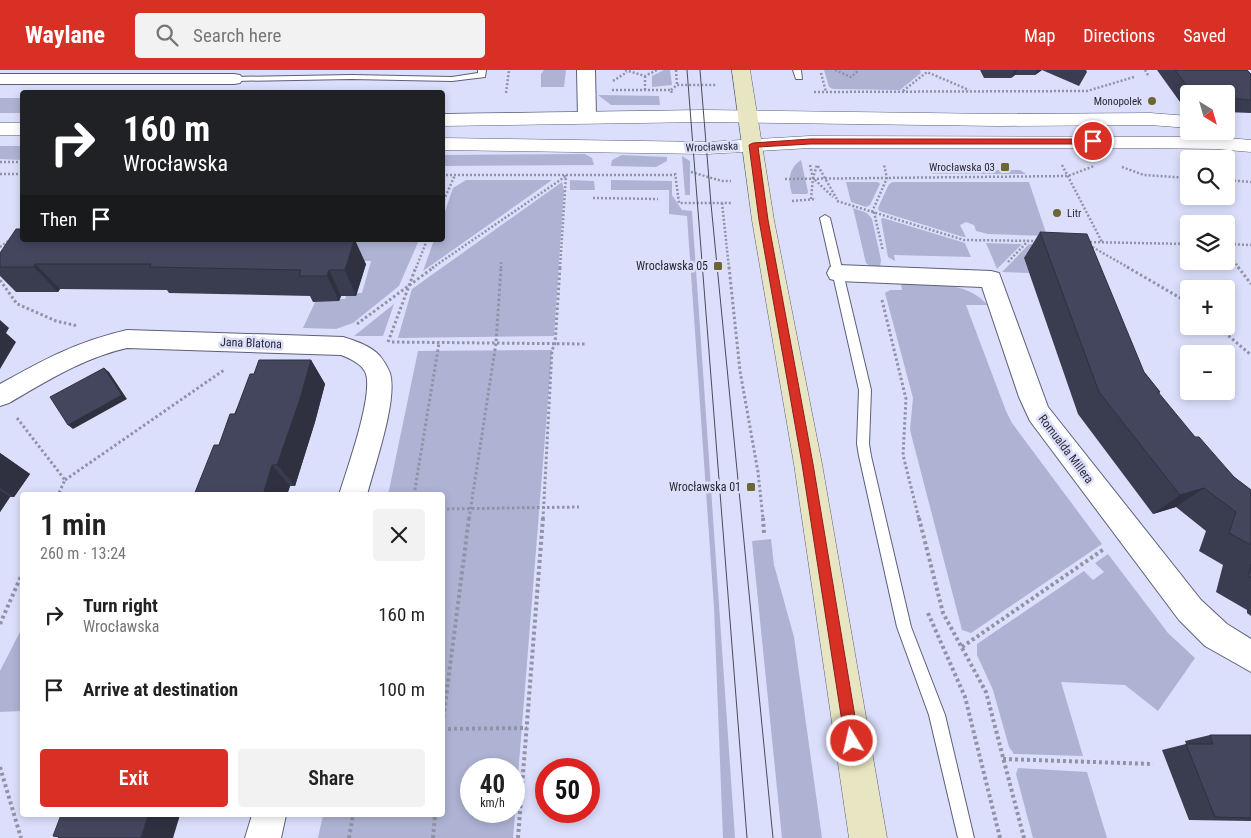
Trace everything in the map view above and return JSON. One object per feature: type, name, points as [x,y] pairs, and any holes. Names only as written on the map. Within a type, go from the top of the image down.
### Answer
[{"type":"main road","points":[[741,70],[763,220],[808,464],[868,838]]},
{"type":"street","points":[[586,70],[587,117]]},
{"type":"street","points":[[0,79],[233,81]]},
{"type":"street","points":[[482,146],[559,135],[572,129],[587,117]]},
{"type":"street","points":[[445,120],[587,117],[999,120],[1150,118],[1180,121]]},
{"type":"street","points":[[1235,128],[1251,130]]},
{"type":"street","points":[[0,129],[20,129]]},
{"type":"street","name":"Wrocławska","points":[[445,144],[707,148],[810,142],[1102,141],[1216,143],[1251,146]]},
{"type":"street","name":"Romualda Millera","points":[[838,273],[991,279],[1034,404],[1190,610],[1207,627],[1251,656]]},
{"type":"street","name":"Jana Blatona","points":[[6,404],[68,358],[97,346],[127,339],[337,346],[365,355],[378,373],[380,391],[354,492]]},
{"type":"street","points":[[262,838],[268,817]]},
{"type":"lane","points":[[233,81],[353,74],[452,79],[482,75],[482,70]]},
{"type":"lane","points":[[825,218],[865,390],[863,444],[865,456],[904,626],[937,715],[966,838]]},
{"type":"path","points":[[506,93],[509,70]]},
{"type":"path","points":[[625,70],[645,76],[657,70]]},
{"type":"path","points":[[676,70],[677,86]]},
{"type":"path","points":[[821,70],[826,92]]},
{"type":"path","points":[[835,70],[851,77],[860,70]]},
{"type":"path","points":[[1145,70],[1150,77]]},
{"type":"path","points":[[902,92],[926,71],[970,91]]},
{"type":"path","points":[[645,76],[645,90]]},
{"type":"path","points":[[810,92],[1087,91],[1134,77]]},
{"type":"path","points":[[586,90],[671,90],[677,86],[718,85]]},
{"type":"path","points":[[671,90],[672,98]]},
{"type":"path","points":[[808,157],[813,178],[837,201],[964,240],[1047,241]]},
{"type":"path","points":[[815,160],[843,210]]},
{"type":"path","points":[[0,162],[20,162]]},
{"type":"path","points":[[1061,163],[1102,242]]},
{"type":"path","points":[[789,179],[1068,176],[1100,164]]},
{"type":"path","points":[[883,165],[887,178],[873,212],[892,286],[879,286],[906,399],[903,455],[943,613],[986,692],[1024,838]]},
{"type":"path","points":[[1117,165],[1144,175],[1180,177]]},
{"type":"path","points":[[792,201],[811,199],[813,178],[818,166]]},
{"type":"path","points":[[0,174],[20,174]]},
{"type":"path","points":[[445,175],[675,175],[679,203],[733,203]]},
{"type":"path","points":[[445,197],[455,175]]},
{"type":"path","points":[[337,346],[408,287],[566,175]]},
{"type":"path","points":[[518,838],[544,507],[552,350],[555,344],[566,175]]},
{"type":"path","points":[[1235,181],[1251,182]]},
{"type":"path","points":[[593,198],[658,199]]},
{"type":"path","points":[[722,203],[740,371],[758,472],[764,533]]},
{"type":"path","points":[[0,247],[20,233]]},
{"type":"path","points":[[10,247],[20,234]]},
{"type":"path","points":[[388,342],[426,242]]},
{"type":"path","points":[[1180,244],[1084,242],[1180,296]]},
{"type":"path","points":[[1235,244],[1251,244]]},
{"type":"path","points":[[445,705],[470,508],[496,343],[502,261]]},
{"type":"path","points":[[1235,263],[1251,284]]},
{"type":"path","points":[[0,280],[17,304],[56,320],[127,339]]},
{"type":"path","points":[[1228,335],[1251,355]]},
{"type":"path","points":[[337,346],[388,342],[586,344]]},
{"type":"path","points":[[414,492],[439,343]]},
{"type":"path","points":[[59,492],[65,480],[262,344]]},
{"type":"path","points":[[6,404],[65,480]]},
{"type":"path","points":[[445,509],[579,507]]},
{"type":"path","points":[[962,646],[1105,549],[1136,539]]},
{"type":"path","points":[[0,624],[20,579]]},
{"type":"path","points":[[926,604],[930,618],[964,697],[1000,838]]},
{"type":"path","points":[[445,729],[527,728]]},
{"type":"path","points":[[1003,758],[1153,764]]},
{"type":"path","points":[[0,767],[20,838]]},
{"type":"path","points":[[349,838],[354,817]]},
{"type":"path","points":[[432,838],[435,817]]},
{"type":"shaded area","points":[[544,70],[566,70],[564,87],[541,87],[541,74]]},
{"type":"shaded area","points":[[664,70],[670,70],[672,85],[652,87],[652,76]]},
{"type":"shaded area","points":[[824,70],[920,70],[921,73],[900,90],[833,89],[829,87]]},
{"type":"shaded area","points":[[598,95],[659,96],[660,105],[611,105]]},
{"type":"shaded area","points":[[0,98],[20,98],[20,113],[0,113]]},
{"type":"shaded area","points":[[0,146],[20,146],[20,160],[0,159]]},
{"type":"shaded area","points":[[585,154],[592,158],[594,165],[445,166],[445,155]]},
{"type":"shaded area","points":[[622,155],[667,157],[667,161],[656,167],[611,166],[612,160]]},
{"type":"shaded area","points":[[682,156],[690,161],[690,195],[685,195]]},
{"type":"shaded area","points":[[801,160],[808,192],[807,194],[792,194],[790,184],[791,171]]},
{"type":"shaded area","points":[[930,170],[1020,170],[1026,174],[932,174]]},
{"type":"shaded area","points":[[466,180],[552,180],[423,271],[433,242],[445,242],[445,211],[453,188]]},
{"type":"shaded area","points":[[570,180],[594,181],[595,190],[570,190]]},
{"type":"shaded area","points":[[611,180],[672,181],[672,195],[682,210],[692,211],[735,838],[723,838],[714,607],[687,216],[669,214],[669,190],[611,190]]},
{"type":"shaded area","points":[[562,182],[564,190],[554,336],[398,338],[412,289]]},
{"type":"shaded area","points":[[846,182],[878,182],[880,184],[870,205],[866,207],[851,202]]},
{"type":"shaded area","points":[[893,182],[1029,182],[1047,236],[988,234],[976,231],[974,225],[966,222],[960,225],[966,237],[963,237],[879,211],[878,208],[889,184]]},
{"type":"shaded area","points":[[853,208],[867,213],[872,219],[881,260],[880,267],[871,267],[866,263]]},
{"type":"shaded area","points":[[883,218],[965,243],[971,257],[894,255],[895,261],[888,257],[881,219]]},
{"type":"shaded area","points":[[22,242],[418,242],[399,286],[353,323],[336,329],[303,328],[317,298],[345,299],[347,293],[362,293],[371,261],[316,261],[16,285]]},
{"type":"shaded area","points":[[986,243],[1022,244],[997,269]]},
{"type":"shaded area","points":[[1029,244],[1065,245],[1024,258],[1029,273],[1002,272]]},
{"type":"shaded area","points":[[901,284],[936,284],[959,288],[969,291],[988,305],[966,305],[1006,411],[1012,423],[1102,544],[971,633],[962,630],[910,430],[913,398],[885,293],[890,290],[902,290]]},
{"type":"shaded area","points":[[394,304],[383,336],[354,336]]},
{"type":"shaded area","points":[[552,350],[519,758],[460,758],[460,823],[514,823],[513,838],[318,838],[323,817],[445,817],[445,492],[389,492],[418,351]]},
{"type":"shaded area","points":[[771,539],[774,565],[794,637],[822,838],[782,838],[752,541]]},
{"type":"shaded area","points":[[1108,554],[1168,633],[1195,658],[1158,711],[1125,685],[1061,682],[1083,756],[1014,754],[1009,747],[993,690],[977,655],[977,644],[1084,571],[1093,580],[1104,572],[1095,563]]},
{"type":"shaded area","points":[[20,632],[20,711],[0,712],[0,671]]},
{"type":"shaded area","points":[[1018,768],[1087,772],[1107,838],[1033,838],[1016,774]]},
{"type":"building","points":[[1175,70],[1247,70],[1251,74],[1251,100],[1235,99],[1235,85],[1186,85]]},
{"type":"building","points":[[16,229],[20,229],[20,242],[353,242],[345,270],[329,270],[327,276],[299,276],[301,270],[150,267],[151,264],[35,264],[34,267],[0,267],[0,253]]},
{"type":"building","points":[[1040,232],[1087,234],[1144,372],[1195,437],[1199,437],[1234,477],[1251,490],[1251,545],[1229,533],[1236,512],[1204,488],[1180,495],[1099,392]]},
{"type":"building","points":[[259,360],[311,360],[300,399],[277,465],[272,465],[264,492],[195,492],[214,445],[219,445],[230,414],[235,414],[250,374],[254,374]]},
{"type":"building","points":[[104,368],[122,395],[68,425],[50,397]]},
{"type":"building","points":[[1251,564],[1251,578],[1248,576]]},
{"type":"building","points":[[1210,735],[1251,735],[1251,818],[1215,817],[1186,744],[1213,744]]},
{"type":"building","points":[[60,817],[147,817],[141,838],[58,838],[53,836]]},
{"type":"tram line","points":[[687,70],[747,838]]},
{"type":"tram line","points":[[700,70],[711,204],[773,838]]},
{"type":"place","name":"Monopolek","points":[[1152,101]]},
{"type":"place","name":"Wrocławska 03","points":[[1005,167]]},
{"type":"place","name":"Litr","points":[[1057,213]]},
{"type":"place","name":"Wrocławska 05","points":[[718,266]]},
{"type":"place","name":"Wrocławska 01","points":[[751,487]]},
{"type":"route","points":[[852,741],[808,464],[763,220],[753,145],[810,142],[1093,141]]}]
